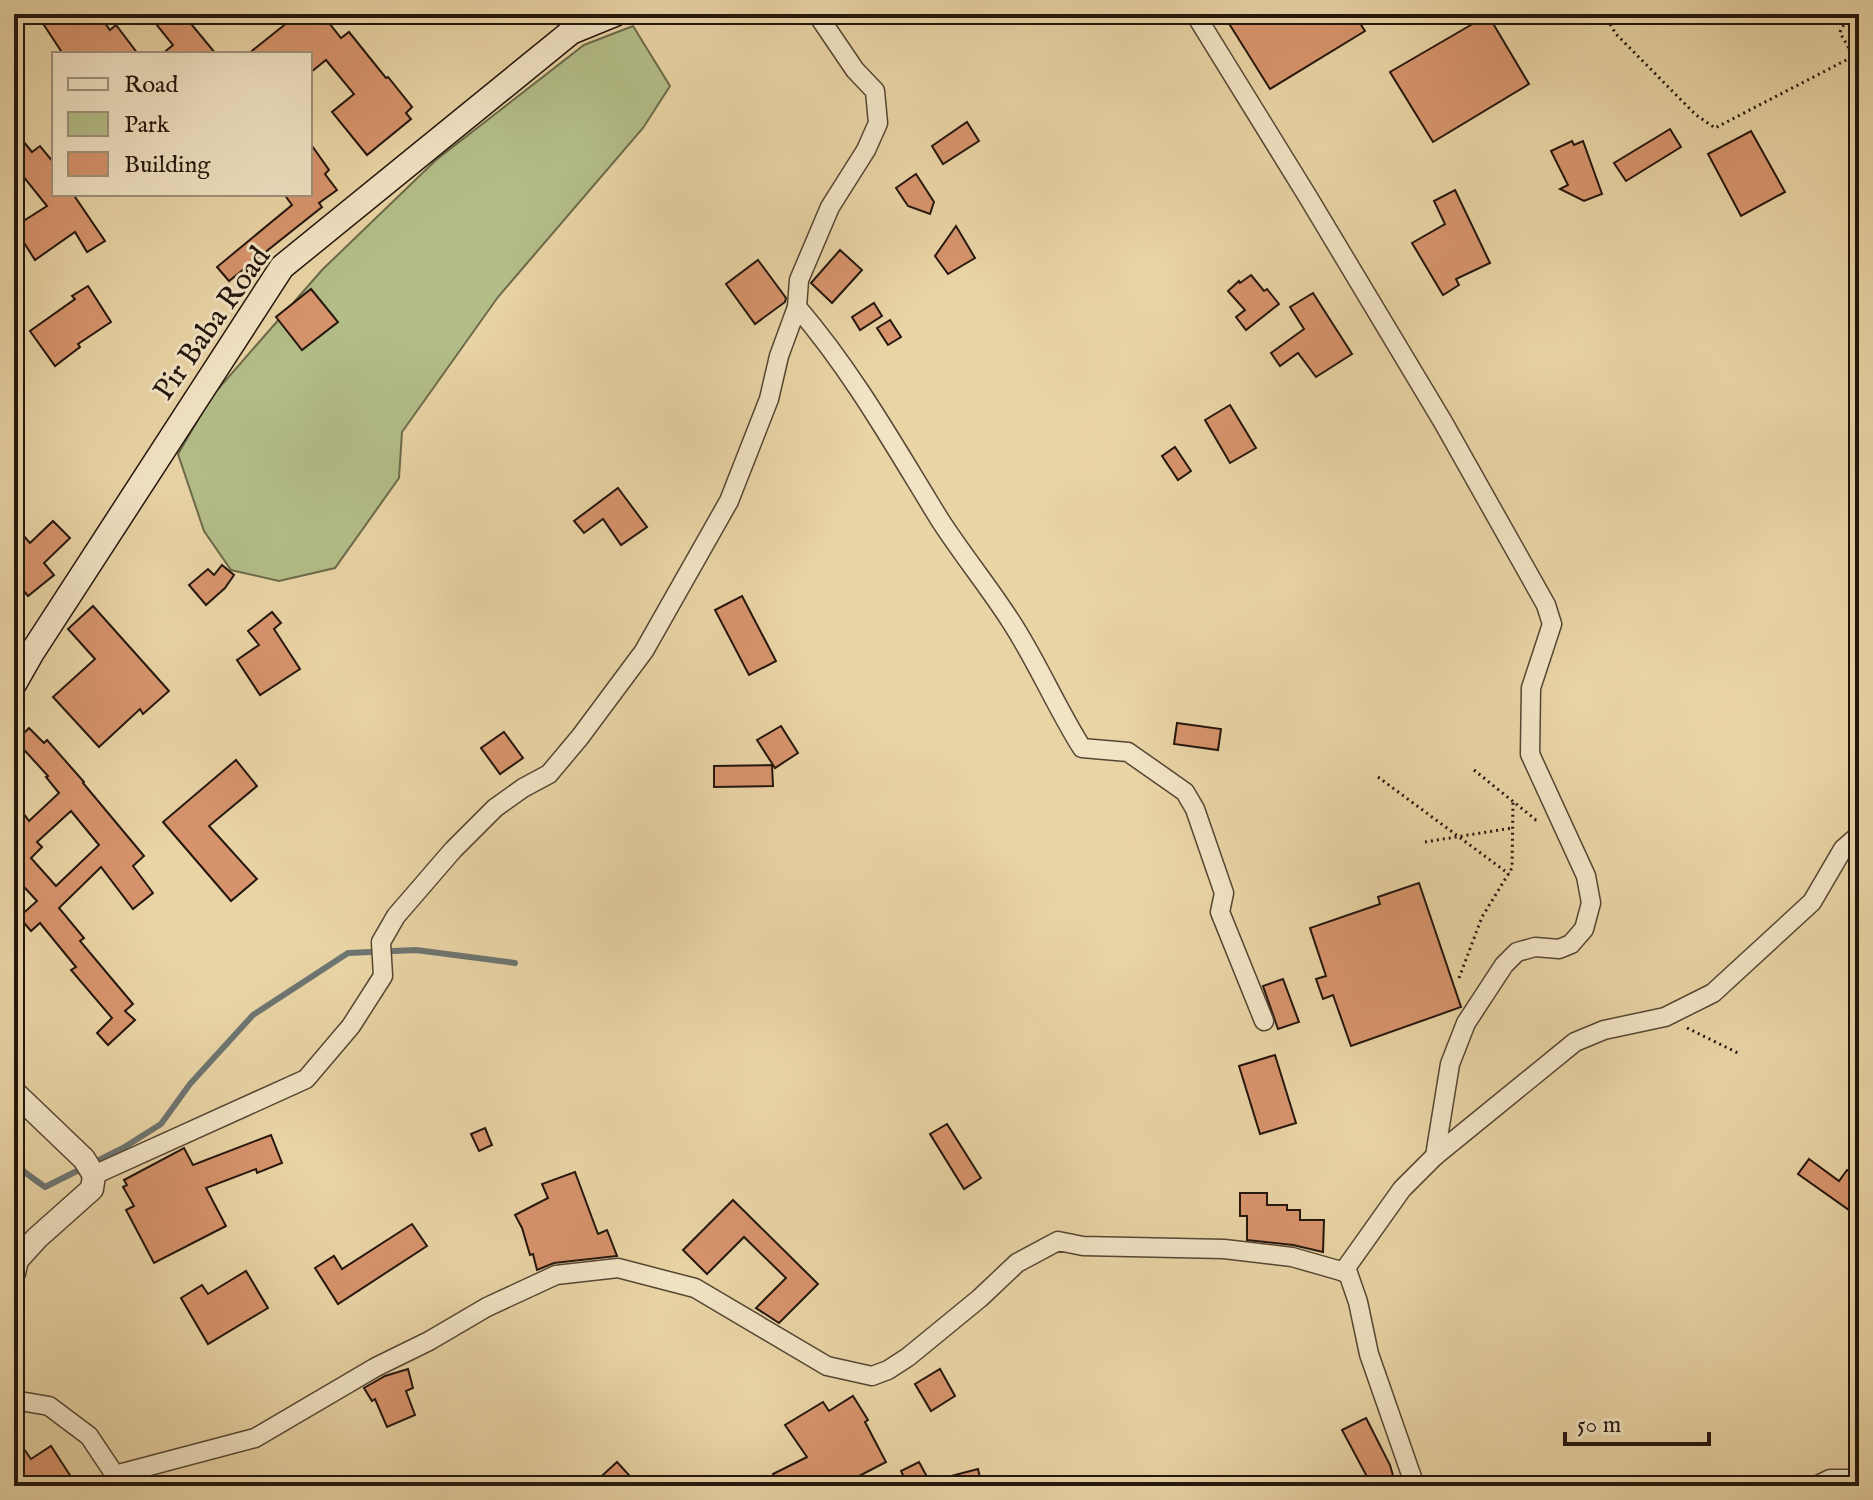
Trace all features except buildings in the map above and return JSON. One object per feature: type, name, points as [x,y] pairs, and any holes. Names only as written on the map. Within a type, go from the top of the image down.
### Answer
[{"type":"main road","name":"Pir Baba Road","points":[[14,684],[282,267],[571,32],[615,14]]},
{"type":"street","points":[[93,1174],[306,1079],[351,1026],[383,976],[381,942],[396,916],[453,850],[495,808],[549,774],[644,651],[729,501],[769,399],[779,356],[797,307],[799,280],[830,207],[866,150],[878,123],[875,91],[855,70],[817,14]]},
{"type":"street","points":[[1195,14],[1443,422],[1546,605],[1552,624],[1531,688],[1530,754],[1586,876],[1591,903],[1584,929],[1571,944],[1559,949],[1535,947],[1517,952],[1504,965],[1466,1023],[1450,1064],[1435,1156]]},
{"type":"street","points":[[797,307],[864,397],[941,521],[1012,622],[1082,748],[1128,752],[1185,792],[1195,809],[1224,893],[1220,912],[1264,1021]]},
{"type":"street","points":[[1343,1272],[1402,1189],[1435,1156],[1575,1042],[1604,1030],[1665,1017],[1713,993],[1812,902],[1843,849],[1859,835]]},
{"type":"street","points":[[14,1092],[84,1159],[93,1174],[92,1189],[37,1238],[17,1260],[14,1273]]},
{"type":"street","points":[[14,1400],[49,1406],[89,1436],[115,1475],[255,1438],[376,1367],[487,1307],[556,1275],[618,1268],[695,1288],[827,1366],[872,1376],[908,1357],[1017,1263],[1058,1241],[1083,1246],[1224,1249],[1292,1257],[1348,1273],[1358,1302],[1369,1354],[1415,1486]]},
{"type":"street","points":[[1816,1486],[1830,1479],[1859,1481]]},
{"type":"path","points":[[1604,14],[1616,34],[1696,115],[1715,128],[1854,56]]},
{"type":"path","points":[[1859,16],[1847,21],[1840,33],[1859,65]]},
{"type":"path","points":[[1474,770],[1536,820],[1562,822]]},
{"type":"path","points":[[1378,777],[1509,874]]},
{"type":"path","points":[[1459,978],[1482,917],[1512,868],[1513,802]]},
{"type":"path","points":[[1425,842],[1513,828]]},
{"type":"path","points":[[1665,1017],[1740,1054]]},
{"type":"green space","points":[[633,26],[670,86],[643,128],[498,297],[402,432],[399,478],[335,568],[279,581],[231,570],[204,531],[178,454],[212,396],[322,270],[436,160],[584,45]]},
{"type":"waterway","points":[[14,1141],[23,1171],[45,1187],[123,1148],[161,1124],[190,1084],[253,1015],[348,953],[416,950],[515,963]]}]
